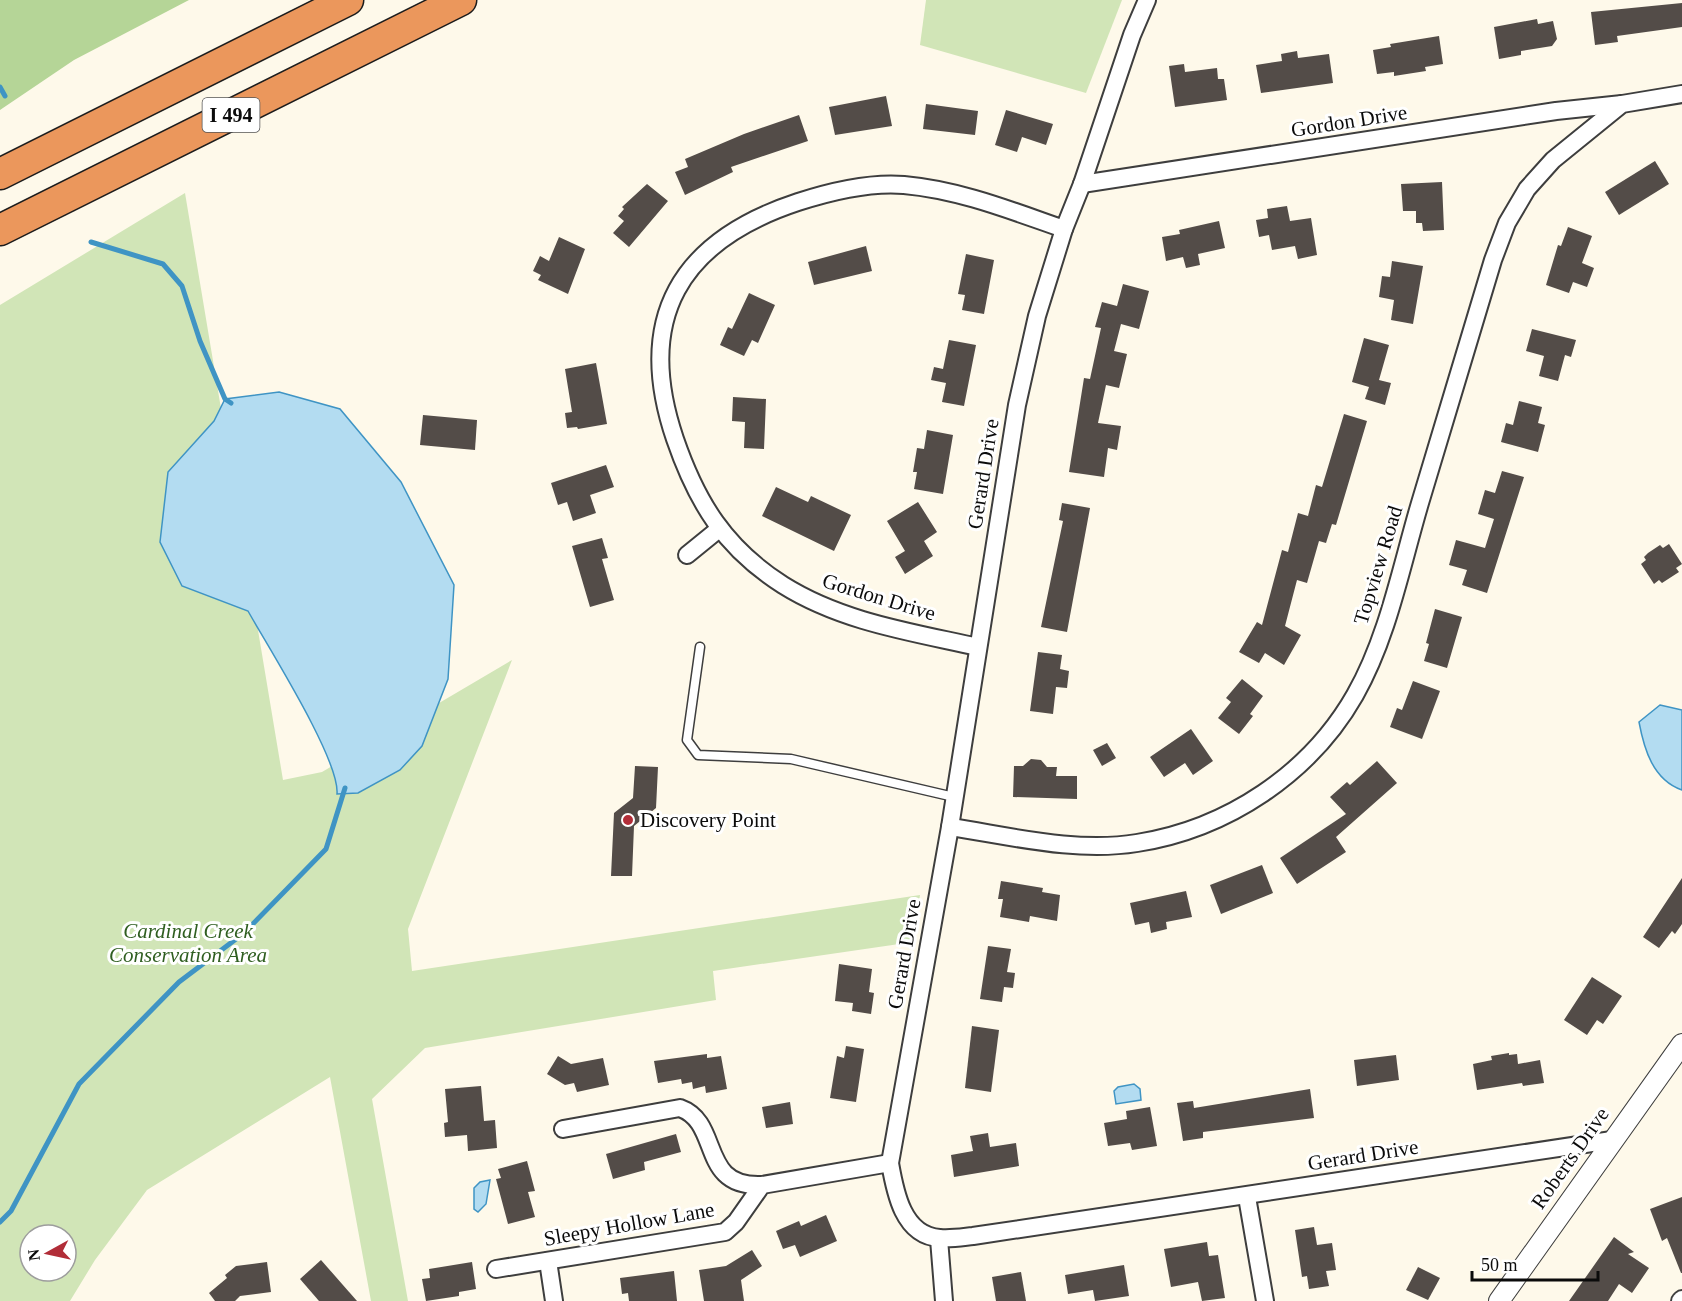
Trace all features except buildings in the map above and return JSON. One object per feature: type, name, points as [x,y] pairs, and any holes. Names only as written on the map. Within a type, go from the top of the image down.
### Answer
[{"type":"highway","name":"I 494","points":[[0,174],[348,0]]},
{"type":"highway","name":"I 494","points":[[0,230],[461,0]]},
{"type":"street","name":"Gerard Drive","points":[[1147,0],[1132,35],[1082,184],[1064,229],[1037,316],[1017,405],[950,827],[890,1163],[896,1196],[904,1214],[918,1229],[939,1239],[992,1234],[1247,1197],[1612,1140]]},
{"type":"street","name":"Topview Road","points":[[950,827],[1068,843],[1136,844],[1181,833],[1223,818],[1263,794],[1299,765],[1330,732],[1354,695],[1383,630],[1489,271],[1507,223],[1527,189],[1553,160],[1622,104],[1682,94]]},
{"type":"street","name":"Gordon Drive","points":[[1082,184],[1556,111],[1622,104]]},
{"type":"street","name":"Gordon Drive","points":[[978,648],[870,622],[811,602],[756,566],[719,529],[702,505],[674,436],[662,384],[660,353],[664,320],[676,291],[693,264],[717,242],[776,209],[818,195],[860,186],[902,185],[945,191],[987,202],[1064,229]]},
{"type":"street","points":[[687,555],[719,529]]},
{"type":"street","name":"Roberts Drive","points":[[1499,1301],[1682,1044]]},
{"type":"street","points":[[563,1129],[681,1108],[693,1115],[724,1173],[740,1184],[762,1185],[890,1163]]},
{"type":"street","name":"Sleepy Hollow Lane","points":[[496,1269],[724,1232],[736,1222],[762,1185]]},
{"type":"street","points":[[1247,1197],[1264,1301]]},
{"type":"street","points":[[939,1239],[944,1301]]},
{"type":"street","points":[[548,1261],[554,1301]]},
{"type":"lane","points":[[700,647],[687,740],[698,755],[790,759],[954,797]]},
{"type":"green space","points":[[0,0],[189,0],[74,60],[0,110]]},
{"type":"green space","points":[[926,0],[1122,0],[1086,93],[920,45]]},
{"type":"green space","name":"Cardinal Creek Conservation Area","points":[[185,193],[283,780],[322,772],[512,660],[408,929],[412,971],[920,895],[913,942],[713,971],[716,1000],[425,1048],[372,1099],[408,1301],[371,1301],[330,1077],[147,1190],[95,1260],[70,1301],[0,1301],[0,305]]},
{"type":"water","points":[[279,392],[340,409],[401,482],[454,585],[448,679],[422,746],[400,770],[358,793],[337,794],[335,778],[315,731],[248,611],[182,586],[160,542],[168,472],[214,421],[225,399]]},
{"type":"water","points":[[1660,705],[1682,710],[1682,790],[1664,779],[1657,771],[1644,743],[1639,722]]},
{"type":"water","points":[[1134,1084],[1140,1089],[1141,1100],[1116,1104],[1114,1091],[1118,1087]]},
{"type":"water","points":[[490,1180],[486,1204],[478,1212],[474,1209],[474,1188],[480,1182]]},
{"type":"waterway","points":[[0,87],[5,96]]},
{"type":"waterway","points":[[91,242],[163,264],[182,286],[200,341],[225,399],[231,403]]},
{"type":"waterway","points":[[0,1222],[11,1211],[79,1084],[179,982],[244,933],[326,849],[345,788]]},
{"type":"place","name":"Discovery Point","points":[[628,820]]}]
